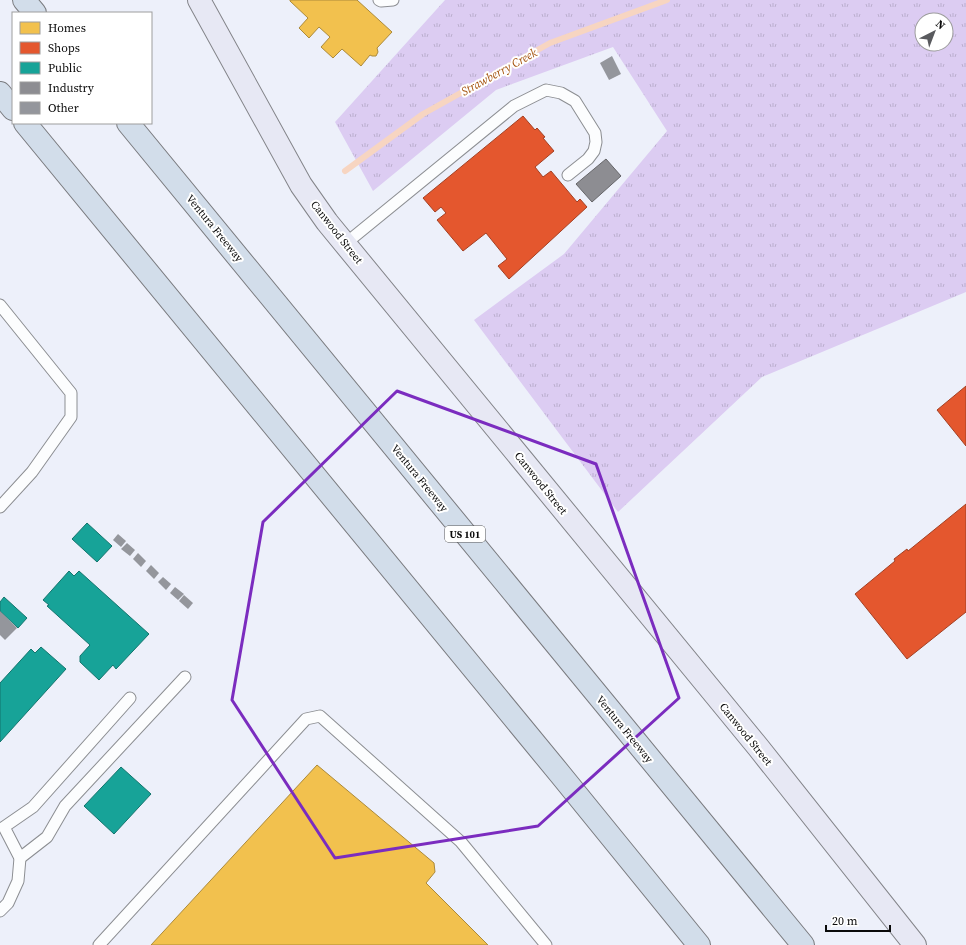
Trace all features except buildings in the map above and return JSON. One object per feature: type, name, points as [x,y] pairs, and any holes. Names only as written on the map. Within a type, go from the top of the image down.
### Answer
[{"type":"highway","points":[[24,0],[34,12]]},
{"type":"highway","points":[[0,93],[12,108]]},
{"type":"highway","points":[[26,124],[699,945]]},
{"type":"highway","name":"Ventura Freeway","points":[[129,124],[803,945]]},
{"type":"street","name":"Canwood Street","points":[[200,0],[301,185],[346,244],[758,747],[915,945]]},
{"type":"lane","points":[[379,0],[393,0]]},
{"type":"lane","points":[[346,244],[514,106],[546,90],[561,93],[574,101],[595,133],[596,142],[594,151],[588,159],[568,174]]},
{"type":"lane","points":[[0,305],[71,393],[71,417],[32,472],[0,507]]},
{"type":"lane","points":[[20,858],[47,838],[65,806],[185,677]]},
{"type":"lane","points":[[0,911],[8,903],[18,880],[20,858],[4,827],[33,807],[130,698]]},
{"type":"lane","points":[[99,945],[306,719],[320,716],[461,842],[546,945]]},
{"type":"highlighted area","points":[[397,391],[596,464],[679,698],[538,826],[335,858],[232,700],[263,522]]},
{"type":"green space","points":[[445,0],[966,0],[966,292],[762,377],[618,512],[474,320],[564,254],[667,131],[613,47],[496,90],[373,191],[335,122]]},
{"type":"waterway","name":"Strawberry Creek","points":[[345,171],[423,114],[550,43],[667,0]]}]
